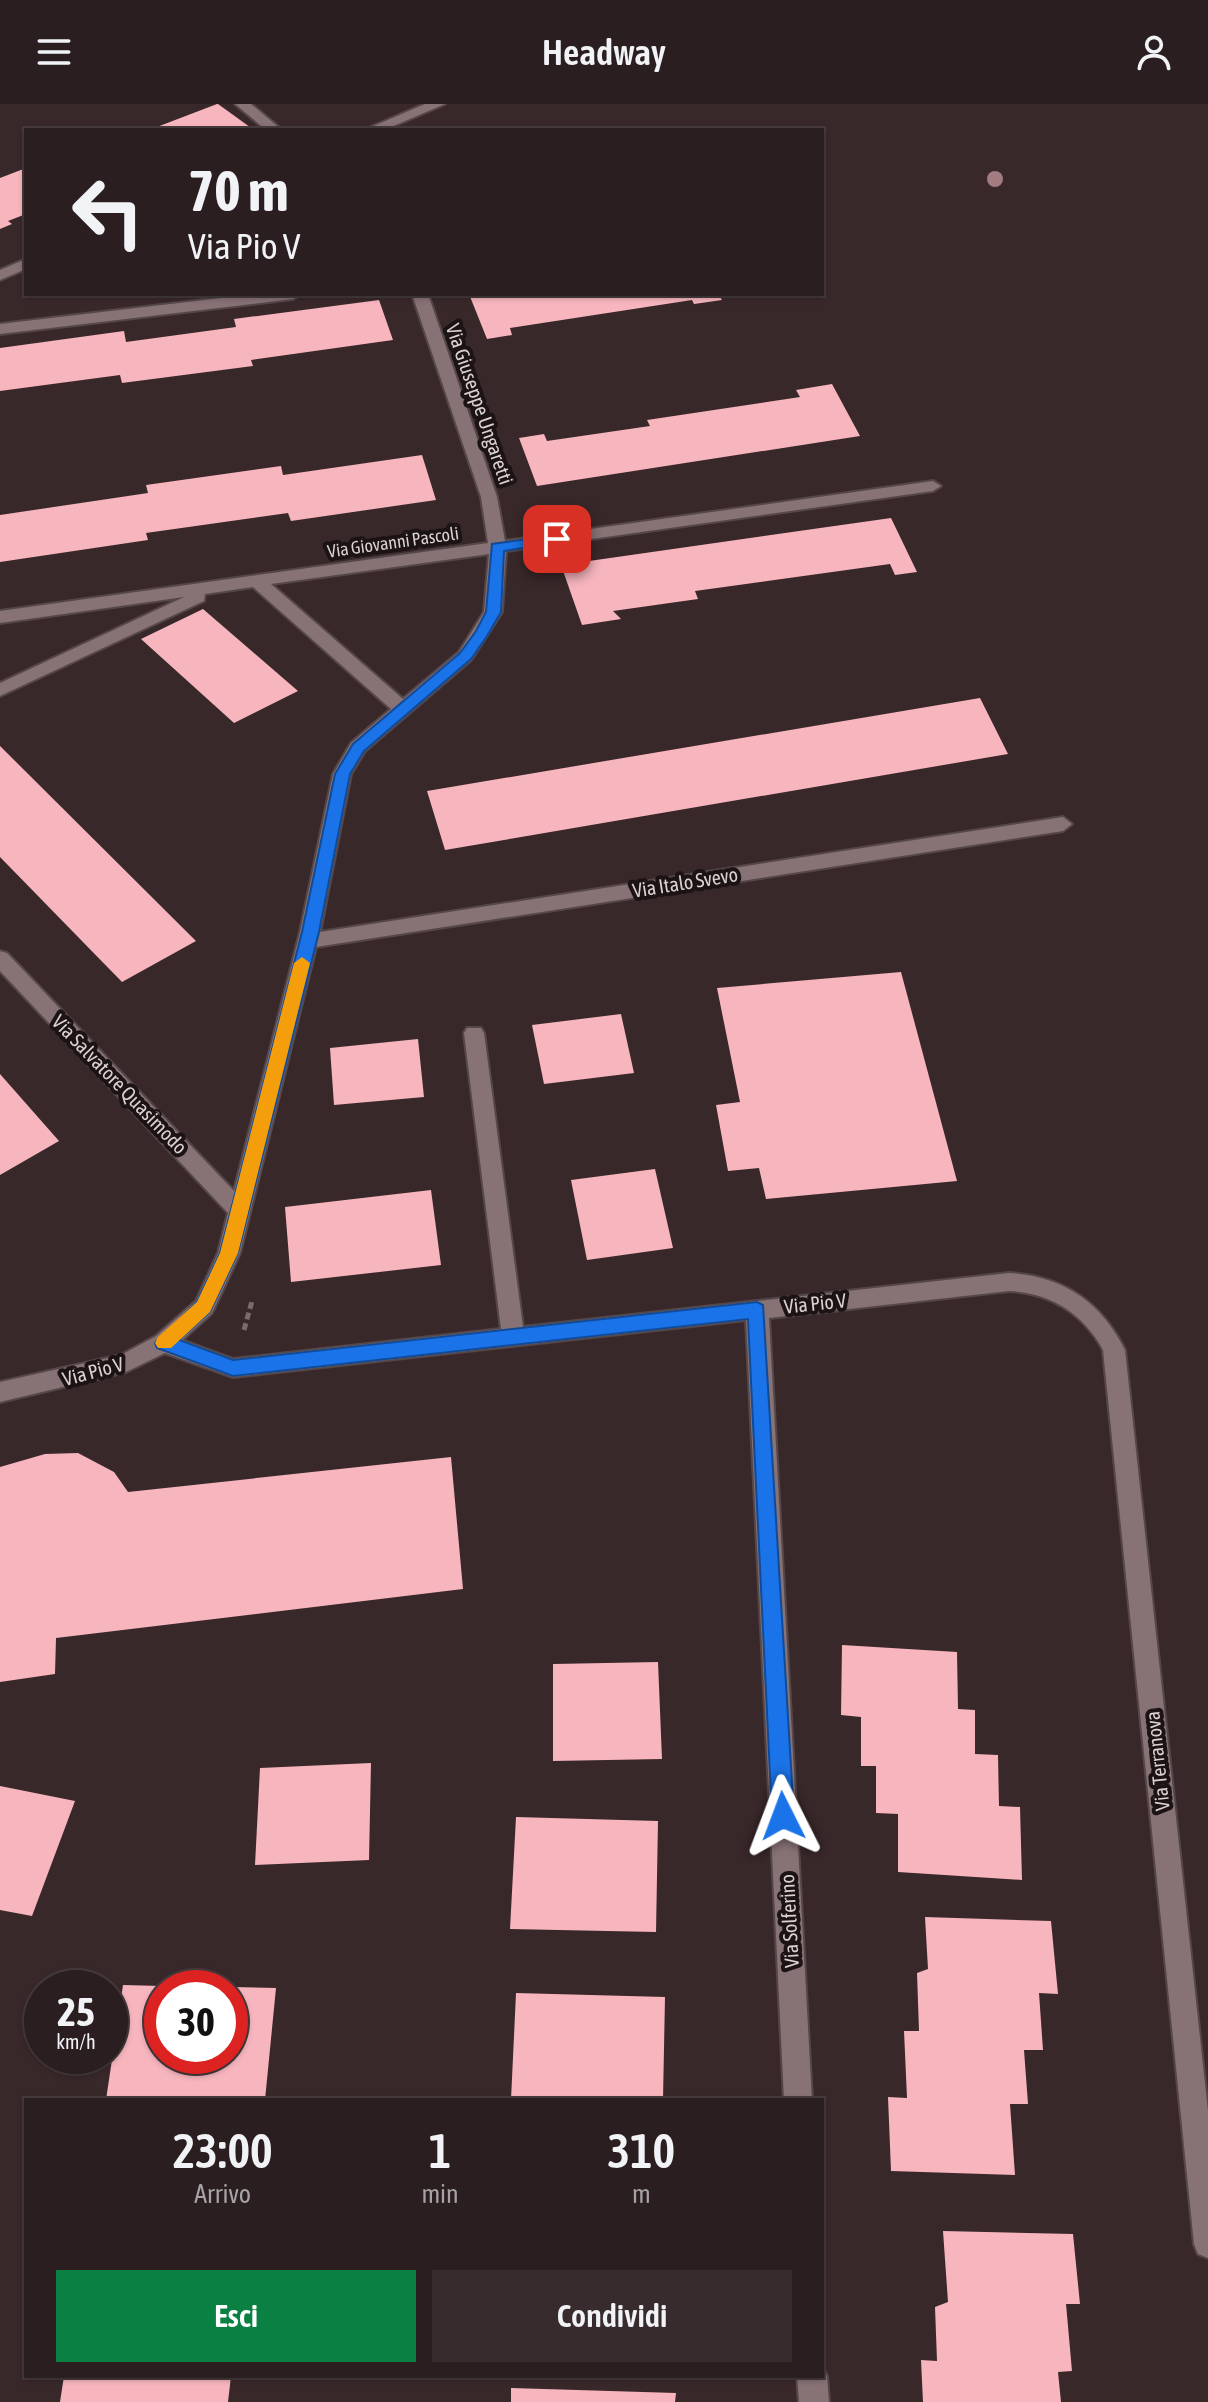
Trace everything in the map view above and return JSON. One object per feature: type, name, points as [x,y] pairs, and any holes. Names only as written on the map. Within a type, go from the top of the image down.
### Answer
[{"type":"street","points":[[242,104],[272,128]]},
{"type":"street","points":[[376,128],[438,104]]},
{"type":"street","points":[[0,275],[24,265]]},
{"type":"street","points":[[0,329],[276,296]]},
{"type":"street","name":"Via Giuseppe Ungaretti","points":[[164,1343],[204,1307],[229,1253],[308,941],[342,774],[358,747],[465,656],[493,612],[497,547],[489,497],[421,296]]},
{"type":"street","name":"Via Giovanni Pascoli","points":[[0,617],[933,486]]},
{"type":"street","points":[[257,581],[403,709]]},
{"type":"street","points":[[0,690],[220,586]]},
{"type":"street","name":"Via Italo Svevo","points":[[308,941],[1063,824]]},
{"type":"street","name":"Via Salvatore Quasimodo","points":[[0,958],[239,1210]]},
{"type":"street","points":[[474,1033],[513,1337]]},
{"type":"street","name":"Via Pio V","points":[[0,1392],[126,1363],[164,1343],[233,1368],[1009,1282],[1027,1282],[1067,1296]]},
{"type":"street","name":"Via Terranova","points":[[1067,1296],[1106,1331],[1114,1350],[1208,2244]]},
{"type":"street","name":"Via Solferino","points":[[757,1310],[798,2098]]},
{"type":"street","points":[[812,2378],[814,2402]]},
{"type":"path","points":[[233,1368],[252,1300]]},
{"type":"building","points":[[217,104],[251,128],[154,128]]},
{"type":"building","points":[[24,169],[24,215],[8,221],[12,224],[0,229],[0,178]]},
{"type":"building","points":[[470,296],[719,296],[722,300],[694,304],[692,300],[510,328],[512,335],[487,339]]},
{"type":"building","points":[[379,300],[393,340],[251,360],[253,366],[122,383],[120,375],[0,391],[0,348],[124,331],[126,342],[236,327],[234,319]]},
{"type":"building","points":[[832,384],[860,436],[537,486],[519,438],[544,434],[547,441],[650,426],[647,420],[800,397],[796,390]]},
{"type":"building","points":[[422,455],[436,500],[291,521],[288,513],[146,533],[148,540],[0,562],[0,515],[148,493],[146,485],[281,466],[283,475]]},
{"type":"building","points":[[891,518],[917,572],[895,575],[890,564],[695,591],[698,599],[613,611],[621,619],[582,625],[561,565]]},
{"type":"building","points":[[203,609],[298,691],[234,723],[141,639]]},
{"type":"building","points":[[980,698],[1008,754],[445,850],[427,791]]},
{"type":"building","points":[[0,746],[196,941],[122,982],[0,857]]},
{"type":"building","points":[[901,972],[957,1181],[766,1199],[759,1168],[728,1171],[716,1105],[740,1102],[717,988]]},
{"type":"building","points":[[621,1014],[634,1073],[544,1084],[532,1025]]},
{"type":"building","points":[[418,1039],[424,1097],[334,1105],[330,1048]]},
{"type":"building","points":[[0,1074],[59,1141],[0,1175]]},
{"type":"building","points":[[655,1169],[673,1248],[587,1260],[571,1180]]},
{"type":"building","points":[[431,1190],[441,1265],[291,1282],[285,1207]]},
{"type":"building","points":[[78,1453],[114,1472],[128,1492],[451,1457],[463,1589],[56,1638],[55,1674],[0,1682],[0,1467],[45,1454]]},
{"type":"building","points":[[842,1645],[957,1652],[958,1709],[975,1710],[975,1754],[998,1755],[999,1806],[1020,1807],[1022,1880],[898,1872],[898,1814],[876,1813],[876,1766],[861,1766],[861,1717],[841,1715]]},
{"type":"building","points":[[658,1662],[662,1759],[553,1761],[553,1664]]},
{"type":"building","points":[[371,1763],[369,1860],[255,1865],[260,1768]]},
{"type":"building","points":[[0,1786],[75,1801],[32,1916],[0,1910]]},
{"type":"building","points":[[516,1817],[658,1821],[656,1932],[510,1929]]},
{"type":"building","points":[[925,1917],[1051,1921],[1058,1994],[1039,1993],[1043,2050],[1024,2050],[1028,2104],[1010,2104],[1015,2175],[891,2171],[888,2097],[907,2098],[904,2031],[919,2031],[917,1973],[928,1969]]},
{"type":"building","points":[[128,1985],[144,1986],[144,2074],[248,2074],[248,1987],[276,1988],[265,2098],[106,2098],[110,2074],[128,2074]]},
{"type":"building","points":[[516,1993],[665,1997],[663,2098],[511,2098]]},
{"type":"building","points":[[943,2231],[1073,2234],[1080,2304],[1066,2304],[1072,2371],[1058,2372],[1061,2402],[923,2402],[921,2360],[937,2361],[935,2307],[948,2302]]},
{"type":"building","points":[[64,2378],[231,2378],[228,2402],[60,2402]]},
{"type":"building","points":[[511,2388],[676,2393],[675,2402],[511,2402]]},
{"type":"slow traffic","points":[[164,1343],[204,1307],[229,1253],[302,963]]},
{"type":"route","points":[[557,539],[497,547],[493,612],[482,633],[465,656],[358,747],[342,774],[310,932],[229,1253],[204,1307],[164,1343],[233,1368],[757,1310],[783,1816]]}]
